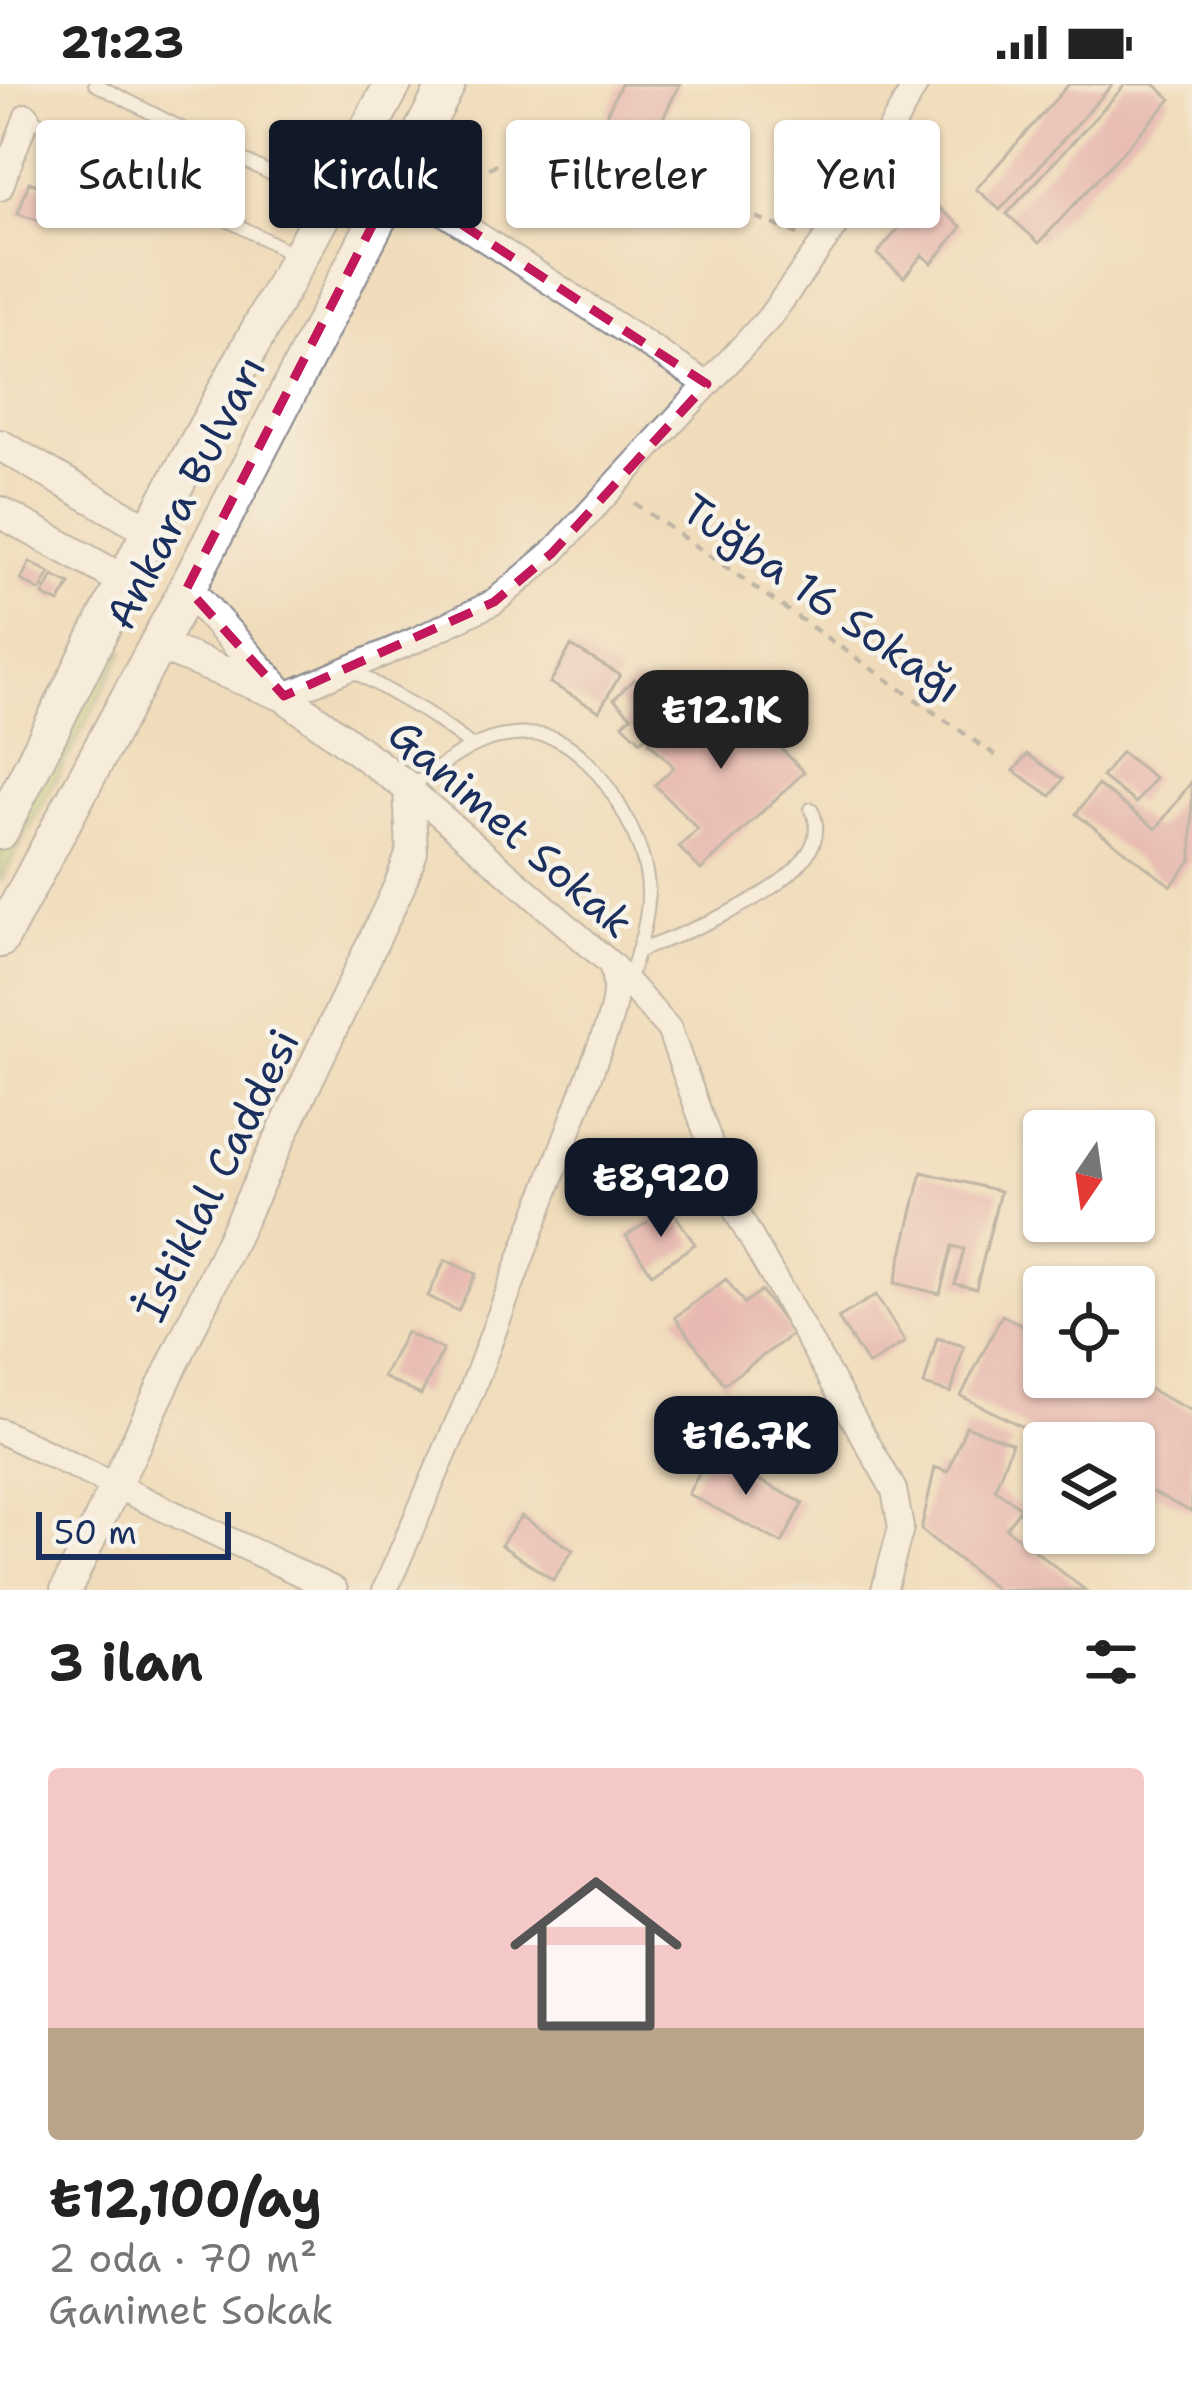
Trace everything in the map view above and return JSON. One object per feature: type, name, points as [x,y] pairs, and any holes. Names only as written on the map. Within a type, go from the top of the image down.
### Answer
[{"type":"main road","name":"Ankara Bulvarı","points":[[374,120],[393,84]]},
{"type":"main road","name":"Ankara Bulvarı","points":[[428,120],[447,84]]},
{"type":"main road","name":"Ankara Bulvarı","points":[[1,828],[150,531],[318,228]]},
{"type":"main road","name":"Ankara Bulvarı","points":[[0,939],[157,646],[371,228]]},
{"type":"main road","points":[[150,531],[187,588]]},
{"type":"main road","points":[[124,581],[157,646]]},
{"type":"street","points":[[284,696],[494,602],[552,553],[770,318],[823,244],[916,84]]},
{"type":"street","points":[[0,188],[27,116]]},
{"type":"street","points":[[467,228],[707,384]]},
{"type":"street","points":[[0,446],[150,531]]},
{"type":"street","points":[[0,512],[124,581]]},
{"type":"street","name":"Ganimet Sokak","points":[[187,588],[284,696],[410,788],[620,973],[616,1003],[472,1392],[385,1590]]},
{"type":"street","name":"Ganimet Sokak","points":[[157,646],[284,696]]},
{"type":"street","name":"İstiklal Caddesi","points":[[66,1590],[399,887],[412,852],[410,788]]},
{"type":"street","points":[[620,973],[669,1029],[732,1204],[881,1463],[900,1510],[901,1528],[884,1590]]},
{"type":"street","points":[[0,1431],[335,1590]]},
{"type":"lane","points":[[95,84],[269,173]]},
{"type":"lane","points":[[27,116],[302,258]]},
{"type":"lane","points":[[349,669],[428,713],[472,746]]},
{"type":"lane","points":[[410,788],[472,746],[497,737],[533,734],[555,739],[582,754],[602,778],[643,857],[649,889],[637,952]]},
{"type":"lane","points":[[620,973],[637,952],[768,892],[801,861],[815,840],[818,822],[811,809]]},
{"type":"path","points":[[482,172],[538,142],[567,143],[823,244]]},
{"type":"path","name":"Tuğba 16 Sokağı","points":[[612,487],[998,757]]},
{"type":"highlighted area","points":[[395,181],[707,384],[552,553],[494,602],[284,696],[187,588]]},
{"type":"green space","points":[[113,643],[124,651],[0,882],[0,855]]},
{"type":"building","points":[[621,84],[680,84],[662,120],[616,120],[606,115]]},
{"type":"building","points":[[1069,84],[1113,84],[1000,210],[976,189]]},
{"type":"building","points":[[1126,84],[1154,84],[1171,99],[1039,243],[1007,214]]},
{"type":"building","points":[[29,182],[36,185],[36,220],[18,214]]},
{"type":"building","points":[[940,209],[962,227],[932,263],[922,255],[904,277],[877,254],[899,228],[940,228]]},
{"type":"building","points":[[30,562],[50,573],[40,591],[21,580]]},
{"type":"building","points":[[53,576],[70,584],[59,603],[43,595]]},
{"type":"building","points":[[571,646],[620,675],[599,711],[550,683]]},
{"type":"building","points":[[634,679],[651,695],[656,690],[674,707],[641,741],[623,724],[631,716],[614,699]]},
{"type":"building","points":[[719,685],[804,772],[701,870],[679,847],[698,829],[655,785],[674,767],[649,742],[681,710],[687,716]]},
{"type":"building","points":[[1121,752],[1155,778],[1136,803],[1102,777]]},
{"type":"building","points":[[1027,754],[1063,779],[1051,796],[1014,771]]},
{"type":"building","points":[[1192,781],[1192,859],[1171,886],[1076,814],[1098,785],[1156,829]]},
{"type":"building","points":[[922,1172],[1000,1191],[976,1289],[955,1284],[964,1249],[952,1246],[940,1294],[895,1283]]},
{"type":"building","points":[[670,1207],[695,1244],[652,1274],[626,1236]]},
{"type":"building","points":[[445,1260],[476,1274],[458,1311],[428,1296]]},
{"type":"building","points":[[726,1279],[744,1303],[761,1291],[793,1334],[724,1384],[675,1317]]},
{"type":"building","points":[[876,1295],[905,1342],[868,1365],[838,1318]]},
{"type":"building","points":[[1002,1315],[1023,1326],[1023,1398],[1155,1398],[1155,1392],[1192,1411],[1192,1512],[1155,1494],[1155,1422],[1023,1422],[1023,1427],[961,1396]]},
{"type":"building","points":[[406,1332],[443,1350],[421,1395],[383,1377]]},
{"type":"building","points":[[937,1338],[964,1346],[951,1393],[924,1385]]},
{"type":"building","points":[[966,1426],[1012,1443],[995,1489],[1021,1508],[1006,1528],[1023,1541],[1023,1554],[1039,1554],[1085,1590],[997,1590],[921,1530],[935,1467],[948,1472]]},
{"type":"building","points":[[709,1454],[803,1503],[782,1543],[688,1494]]},
{"type":"building","points":[[521,1516],[573,1550],[553,1580],[501,1545]]}]
